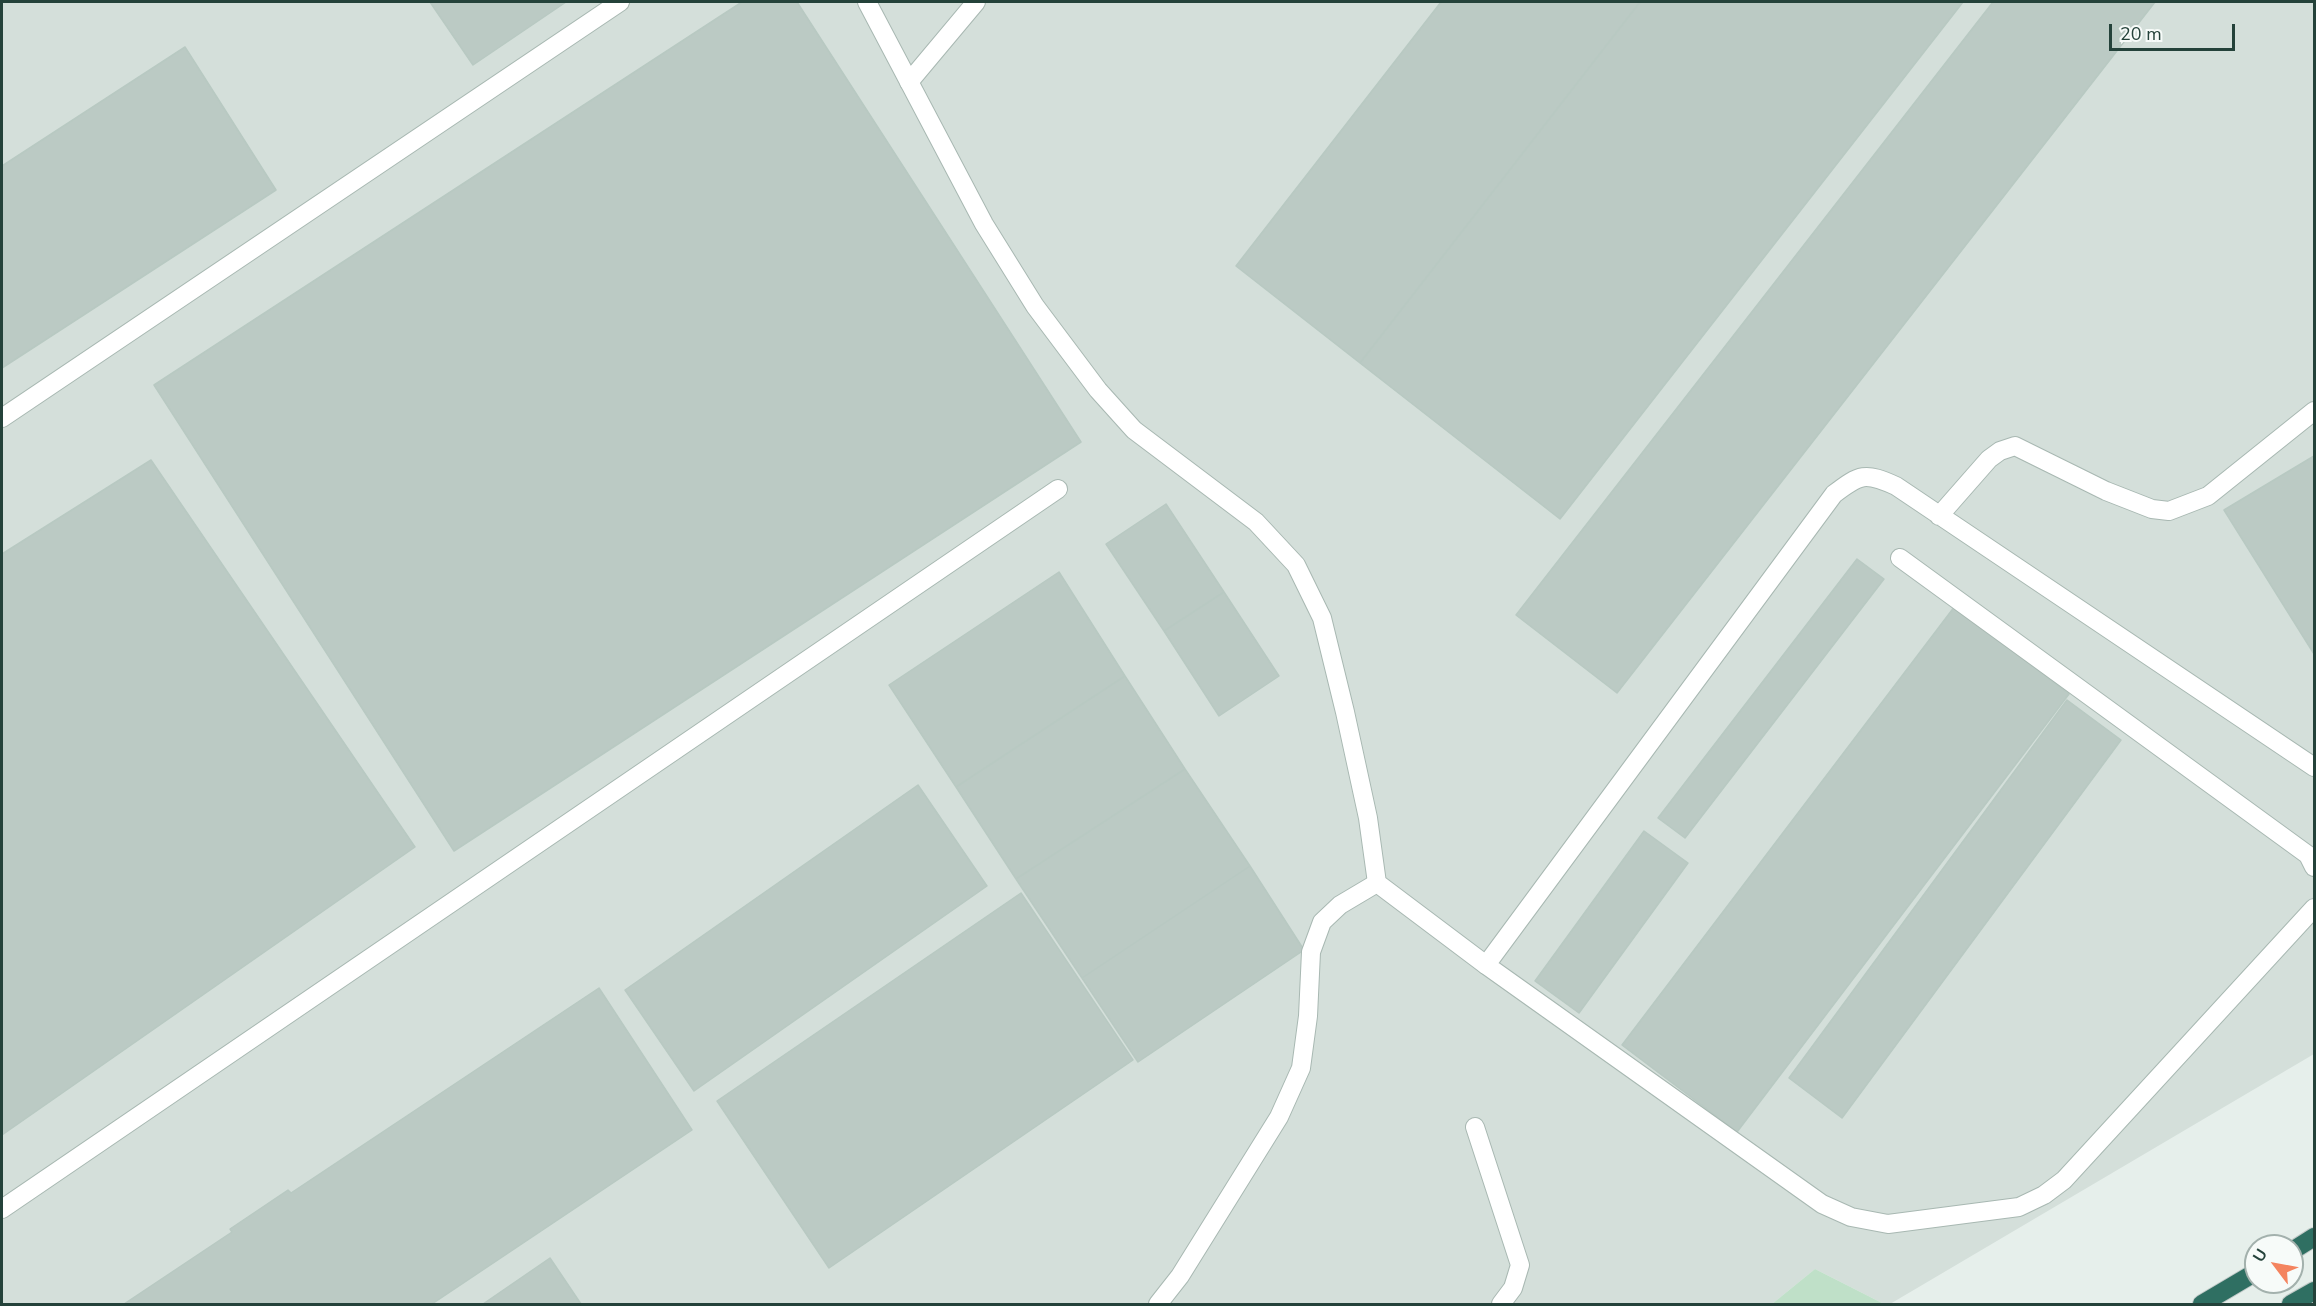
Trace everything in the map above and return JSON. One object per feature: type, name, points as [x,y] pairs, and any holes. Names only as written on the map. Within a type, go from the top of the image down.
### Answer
[{"type":"highway","points":[[2202,1305],[2244,1279]]},
{"type":"highway","points":[[2291,1305],[2314,1291]]},
{"type":"street","points":[[2,418],[620,2]]},
{"type":"street","points":[[867,2],[984,224],[1035,306],[1098,390],[1134,430],[1256,522],[1296,565],[1322,618],[1368,818],[1377,883],[1486,966],[1822,1204],[1851,1217],[1888,1224],[2019,1207],[2044,1195],[2064,1180],[2314,908]]},
{"type":"street","points":[[909,82],[976,2]]},
{"type":"street","points":[[1939,516],[1989,459],[2000,451],[2015,446],[2106,491],[2152,509],[2169,511],[2208,496],[2314,411]]},
{"type":"street","points":[[1486,966],[1834,494],[1857,477],[1877,477],[1896,486],[2314,766]]},
{"type":"street","points":[[2,1209],[1058,489]]},
{"type":"street","points":[[1900,558],[2308,855],[2314,867]]},
{"type":"street","points":[[1158,1305],[1179,1276],[1279,1117],[1301,1068],[1308,1016],[1311,952],[1322,922],[1340,905],[1377,883]]},
{"type":"street","points":[[1475,1127],[1520,1265],[1513,1288],[1501,1305]]},
{"type":"shaded area","points":[[2,2],[2314,2],[2314,1054],[1890,1304],[1884,1304],[1815,1269],[1772,1304],[2,1304]]},
{"type":"green space","points":[[1815,1269],[1884,1304],[1772,1304]]},
{"type":"building","points":[[430,2],[566,2],[473,65]]},
{"type":"building","points":[[742,2],[797,2],[1081,442],[454,851],[154,385]]},
{"type":"building","points":[[1441,2],[1640,2],[1360,363],[1236,266]]},
{"type":"building","points":[[1640,2],[1963,2],[1560,519],[1360,363]]},
{"type":"building","points":[[1993,2],[2155,2],[1617,693],[1516,615]]},
{"type":"building","points":[[185,47],[276,190],[2,368],[2,166]]},
{"type":"building","points":[[2314,456],[2314,654],[2224,510]]},
{"type":"building","points":[[151,460],[415,847],[2,1135],[2,554]]},
{"type":"building","points":[[1166,504],[1224,592],[1164,631],[1106,544]]},
{"type":"building","points":[[1857,559],[1884,579],[1685,838],[1658,818]]},
{"type":"building","points":[[1059,572],[1125,676],[956,787],[889,685]]},
{"type":"building","points":[[1224,592],[1279,676],[1219,716],[1164,631]]},
{"type":"building","points":[[1955,606],[2069,694],[1737,1132],[1622,1045]]},
{"type":"building","points":[[1125,676],[1185,769],[1016,879],[956,787]]},
{"type":"building","points":[[2067,700],[2121,740],[1842,1118],[1789,1078]]},
{"type":"building","points":[[1185,769],[1250,866],[1082,978],[1016,879]]},
{"type":"building","points":[[918,785],[987,886],[694,1091],[625,990]]},
{"type":"building","points":[[1644,831],[1688,863],[1579,1013],[1535,981]]},
{"type":"building","points":[[1250,866],[1304,950],[1138,1062],[1082,978]]},
{"type":"building","points":[[1021,893],[1133,1060],[829,1268],[717,1101]]},
{"type":"building","points":[[599,988],[692,1130],[432,1304],[124,1304],[232,1232],[230,1229],[288,1190],[291,1193]]},
{"type":"building","points":[[550,1258],[581,1304],[483,1304]]}]
